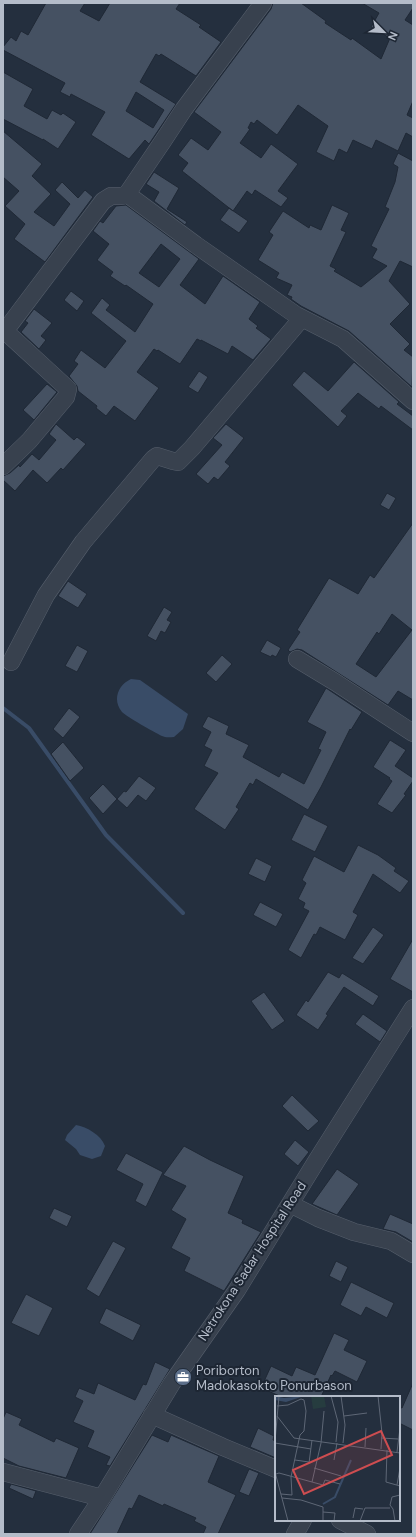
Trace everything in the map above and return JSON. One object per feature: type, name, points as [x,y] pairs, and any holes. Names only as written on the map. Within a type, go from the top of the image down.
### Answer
[{"type":"street","points":[[3,466],[29,441],[66,397],[68,389],[5,331],[103,201],[111,196],[122,196],[127,194],[164,142],[184,109],[263,3]]},
{"type":"street","points":[[127,194],[196,245],[302,318],[343,339],[413,401]]},
{"type":"street","points":[[11,662],[46,595],[83,542],[153,459],[157,456],[178,462],[192,448],[302,318]]},
{"type":"street","points":[[297,659],[413,733]]},
{"type":"street","name":"Netrokona Sadar Hospital Road","points":[[78,1534],[102,1498],[172,1383],[237,1290],[413,1008]]},
{"type":"street","points":[[290,1204],[318,1218],[354,1232],[391,1241],[413,1254]]},
{"type":"street","points":[[152,1415],[275,1469]]},
{"type":"street","points":[[3,1472],[102,1498]]},
{"type":"street","points":[[295,1534],[302,1521]]},
{"type":"street","points":[[342,1521],[367,1534]]},
{"type":"water","points":[[131,679],[140,680],[188,714],[183,729],[174,737],[162,736],[122,712],[117,703],[118,693],[123,685]]},
{"type":"water","points":[[76,1125],[89,1130],[100,1138],[105,1146],[101,1156],[92,1159],[80,1155],[76,1149],[65,1140],[67,1135]]},
{"type":"building","points":[[46,3],[85,3],[80,11],[99,21],[110,3],[180,3],[176,9],[201,25],[199,27],[221,42],[196,76],[161,54],[159,56],[156,54],[140,82],[176,104],[149,144],[145,140],[129,159],[91,135],[105,112],[71,94],[70,97],[60,92],[65,83],[3,50],[3,47],[11,37],[16,41],[21,31],[28,35]],"holes":[[[136,92],[164,110],[153,128],[126,111]]]},
{"type":"building","points":[[273,3],[301,3],[326,21],[325,23],[351,40],[352,38],[381,59],[390,38],[371,27],[379,13],[362,3],[413,3],[413,8],[405,20],[413,25],[413,101],[407,115],[413,118],[413,137],[406,133],[398,151],[376,140],[372,149],[353,140],[347,153],[339,149],[334,161],[316,152],[328,126],[298,105],[277,135],[257,120],[254,124],[251,122],[248,128],[250,129],[240,143],[261,158],[271,144],[298,164],[278,191],[288,198],[281,207],[255,190],[252,195],[247,191],[233,211],[182,171],[188,163],[178,155],[191,138],[208,150],[221,132],[194,112],[271,9]]},
{"type":"building","points":[[3,72],[33,89],[24,106],[47,119],[52,110],[61,115],[63,113],[76,122],[58,149],[43,139],[3,119]]},
{"type":"building","points":[[3,131],[42,164],[32,176],[51,194],[34,212],[54,226],[70,204],[55,190],[62,182],[78,198],[85,190],[93,197],[45,262],[14,239],[25,224],[5,206],[19,191],[3,177]]},
{"type":"building","points":[[398,153],[413,161],[413,267],[400,261],[389,281],[410,304],[390,324],[410,344],[404,350],[413,357],[412,387],[349,331],[301,306],[291,299],[292,297],[287,295],[292,285],[276,278],[279,273],[258,260],[273,235],[269,232],[283,211],[309,228],[310,225],[321,230],[332,205],[349,213],[341,230],[346,232],[330,266],[336,269],[334,271],[361,287],[387,266],[372,258],[377,249],[371,246],[389,209],[385,207],[395,182],[398,167],[393,164]]},
{"type":"building","points":[[154,172],[179,188],[167,209],[187,222],[185,225],[154,201],[159,192],[146,184]]},
{"type":"building","points":[[126,205],[199,259],[180,285],[205,304],[223,276],[260,302],[249,319],[258,326],[256,328],[271,339],[253,360],[232,346],[228,354],[197,339],[180,364],[154,349],[137,372],[159,388],[135,421],[114,406],[106,416],[96,408],[97,406],[78,391],[77,386],[69,376],[78,364],[74,361],[81,350],[105,368],[126,341],[91,313],[102,298],[110,305],[106,310],[135,332],[153,304],[110,276],[113,272],[97,260],[109,244],[93,231],[100,221],[103,223],[116,206]],"holes":[[[161,244],[180,259],[159,287],[139,273]]]},
{"type":"building","points":[[229,208],[248,221],[239,233],[220,220]]},
{"type":"building","points":[[71,291],[84,301],[77,311],[64,300]]},
{"type":"building","points":[[34,309],[52,323],[41,336],[46,340],[39,349],[21,332],[28,323],[25,321]]},
{"type":"building","points":[[354,362],[399,402],[397,404],[413,416],[413,430],[381,406],[379,409],[358,393],[341,411],[347,416],[338,427],[292,385],[304,371],[328,391]]},
{"type":"building","points":[[199,371],[208,377],[198,393],[188,387]]},
{"type":"building","points":[[47,384],[57,392],[34,420],[23,410]]},
{"type":"building","points":[[56,424],[74,440],[77,437],[86,444],[63,470],[61,468],[47,483],[33,470],[15,491],[3,480],[3,476],[10,473],[19,465],[20,467],[32,454],[39,460],[56,440],[49,434]]},
{"type":"building","points":[[226,424],[244,438],[225,462],[230,466],[218,480],[214,477],[208,484],[196,474],[222,445],[213,438]]},
{"type":"building","points":[[387,493],[396,498],[389,510],[380,505]]},
{"type":"building","points":[[413,523],[413,700],[398,691],[388,705],[302,650],[297,649],[290,652],[288,650],[300,632],[297,630],[329,578],[358,594],[370,575],[374,578]],"holes":[[[392,614],[412,630],[376,677],[356,664],[377,632],[379,634]]]},
{"type":"building","points":[[68,581],[87,594],[78,608],[58,596]]},
{"type":"building","points":[[164,607],[172,612],[167,620],[171,622],[165,633],[161,631],[156,641],[147,636]]},
{"type":"building","points":[[267,640],[281,648],[276,657],[272,655],[271,657],[260,652]]},
{"type":"building","points":[[77,645],[88,651],[77,672],[65,666]]},
{"type":"building","points":[[222,655],[232,664],[216,682],[206,673]]},
{"type":"building","points":[[326,688],[362,712],[351,730],[350,729],[308,810],[256,779],[253,785],[250,783],[236,807],[239,809],[225,830],[194,809],[218,773],[204,766],[212,750],[204,746],[211,732],[202,727],[208,716],[229,726],[226,734],[249,745],[243,757],[279,777],[282,772],[304,784],[321,750],[318,749],[326,732],[307,722]]},
{"type":"building","points":[[69,708],[80,717],[63,738],[53,729]]},
{"type":"building","points":[[390,740],[406,750],[395,766],[413,778],[413,781],[404,794],[406,795],[392,813],[377,804],[392,781],[389,779],[390,778],[373,767]]},
{"type":"building","points":[[63,742],[84,768],[70,781],[51,754]]},
{"type":"building","points":[[139,776],[156,788],[146,801],[138,795],[127,808],[117,799],[124,791],[126,792]]},
{"type":"building","points":[[103,784],[117,799],[103,814],[89,798]]},
{"type":"building","points":[[304,814],[328,826],[315,852],[291,840]]},
{"type":"building","points":[[358,845],[378,855],[396,868],[394,871],[409,881],[400,893],[373,874],[353,912],[358,915],[345,940],[320,927],[316,935],[314,934],[301,958],[288,950],[309,911],[303,908],[305,903],[298,899],[306,883],[302,880],[314,856],[344,872]]},
{"type":"building","points":[[256,858],[272,866],[265,882],[248,874]]},
{"type":"building","points":[[260,902],[283,914],[276,927],[253,915]]},
{"type":"building","points":[[373,927],[384,935],[363,964],[352,958]]},
{"type":"building","points":[[413,939],[413,992],[390,979]]},
{"type":"building","points":[[328,972],[339,978],[342,973],[379,996],[373,1006],[344,987],[326,1014],[328,1015],[318,1030],[296,1015],[306,1000],[308,1002]]},
{"type":"building","points":[[264,992],[285,1021],[272,1030],[251,1001]]},
{"type":"building","points":[[363,1014],[387,1031],[380,1042],[355,1024]]},
{"type":"building","points":[[292,1095],[319,1121],[308,1131],[282,1106]]},
{"type":"building","points":[[295,1140],[309,1152],[298,1166],[284,1154]]},
{"type":"building","points":[[184,1146],[244,1176],[228,1213],[243,1220],[242,1223],[261,1232],[224,1291],[184,1271],[190,1258],[171,1248],[186,1219],[171,1210],[186,1186],[163,1175]]},
{"type":"building","points":[[126,1153],[163,1172],[146,1207],[135,1201],[143,1184],[116,1170]]},
{"type":"building","points":[[337,1169],[359,1184],[337,1215],[312,1204]]},
{"type":"building","points":[[54,1208],[72,1216],[67,1227],[49,1218]]},
{"type":"building","points":[[390,1214],[413,1224],[413,1242],[396,1232],[383,1229]]},
{"type":"building","points":[[113,1241],[126,1248],[99,1297],[86,1289]]},
{"type":"building","points":[[336,1261],[348,1267],[341,1282],[329,1276]]},
{"type":"building","points":[[351,1282],[394,1303],[387,1318],[366,1307],[361,1316],[340,1305]]},
{"type":"building","points":[[26,1294],[53,1308],[39,1336],[11,1323]]},
{"type":"building","points":[[106,1308],[141,1325],[133,1341],[99,1323]]},
{"type":"building","points":[[334,1333],[349,1340],[344,1350],[367,1361],[357,1382],[335,1371],[332,1376],[331,1375],[321,1396],[280,1396],[261,1388],[271,1366],[292,1376],[296,1367],[315,1375]]},
{"type":"building","points":[[155,1362],[170,1369],[110,1466],[106,1465],[110,1457],[87,1447],[94,1431],[73,1422],[83,1401],[75,1397],[79,1388],[94,1394],[98,1383],[135,1400],[143,1384],[146,1385]]},
{"type":"building","points":[[413,1383],[413,1430],[400,1424],[400,1407],[402,1408]]},
{"type":"building","points":[[6,1412],[22,1419],[19,1425],[54,1442],[56,1438],[79,1448],[66,1478],[19,1466],[3,1458],[3,1419]]},
{"type":"building","points":[[258,1428],[274,1436],[275,1458],[250,1447]]},
{"type":"building","points":[[152,1435],[168,1442],[171,1435],[219,1456],[208,1482],[236,1495],[218,1534],[203,1534],[206,1527],[194,1521],[196,1518],[164,1504],[163,1506],[139,1495],[132,1509],[129,1508],[117,1534],[90,1534]]},
{"type":"building","points":[[249,1469],[259,1473],[249,1496],[239,1492]]},
{"type":"building","points":[[11,1484],[36,1491],[33,1499],[9,1488]]},
{"type":"waterway","points":[[3,708],[29,728],[106,835],[183,913]]},
{"type":"place","name":"Poriborton Madokasokto Ponurbason","points":[[183,1377]]}]
